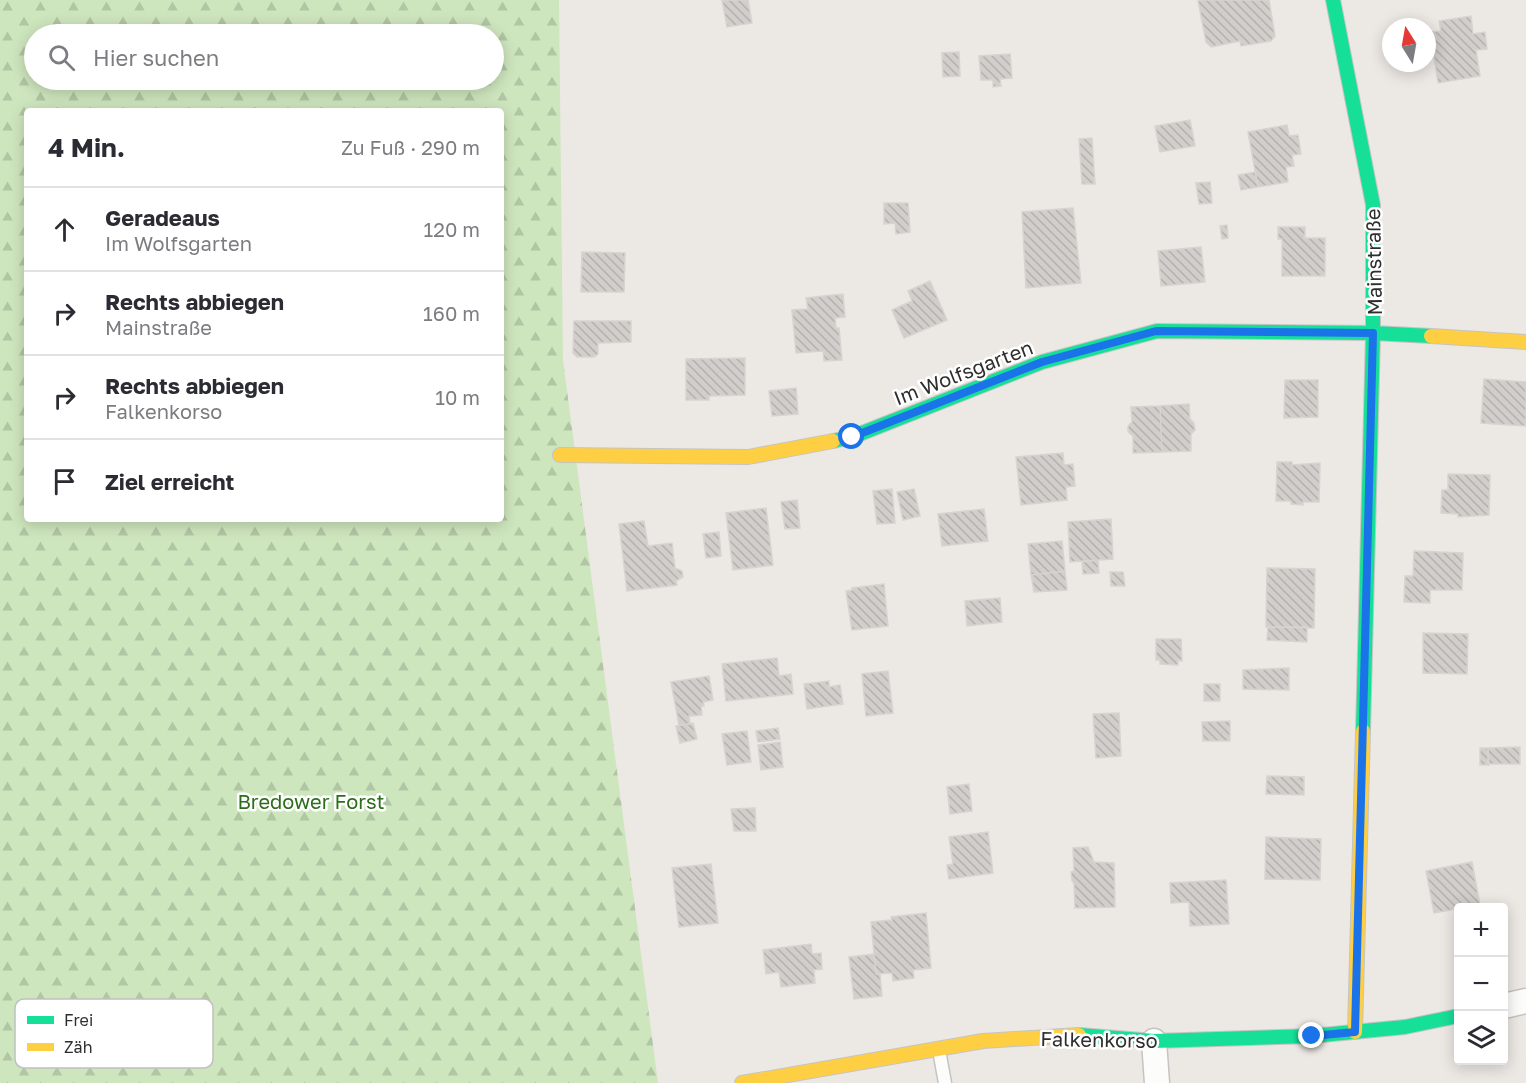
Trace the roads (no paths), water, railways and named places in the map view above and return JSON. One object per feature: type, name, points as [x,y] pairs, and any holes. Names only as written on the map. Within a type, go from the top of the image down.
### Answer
[{"type":"street","name":"Mainstraße","points":[[1334,0],[1373,205],[1373,333],[1355,1032]]},
{"type":"street","name":"Im Wolfsgarten","points":[[560,455],[748,457],[852,437],[1042,362],[1156,331],[1373,333],[1526,342]]},
{"type":"street","points":[[1508,1005],[1526,1001]]},
{"type":"street","name":"Falkenkorso","points":[[742,1083],[983,1041],[1078,1035],[1154,1041],[1312,1036],[1405,1027],[1454,1017]]},
{"type":"street","points":[[1154,1041],[1157,1083]]},
{"type":"lane","points":[[939,1048],[945,1083]]},
{"type":"park label","name":"Bredower Forst","points":[[311,801]]}]
